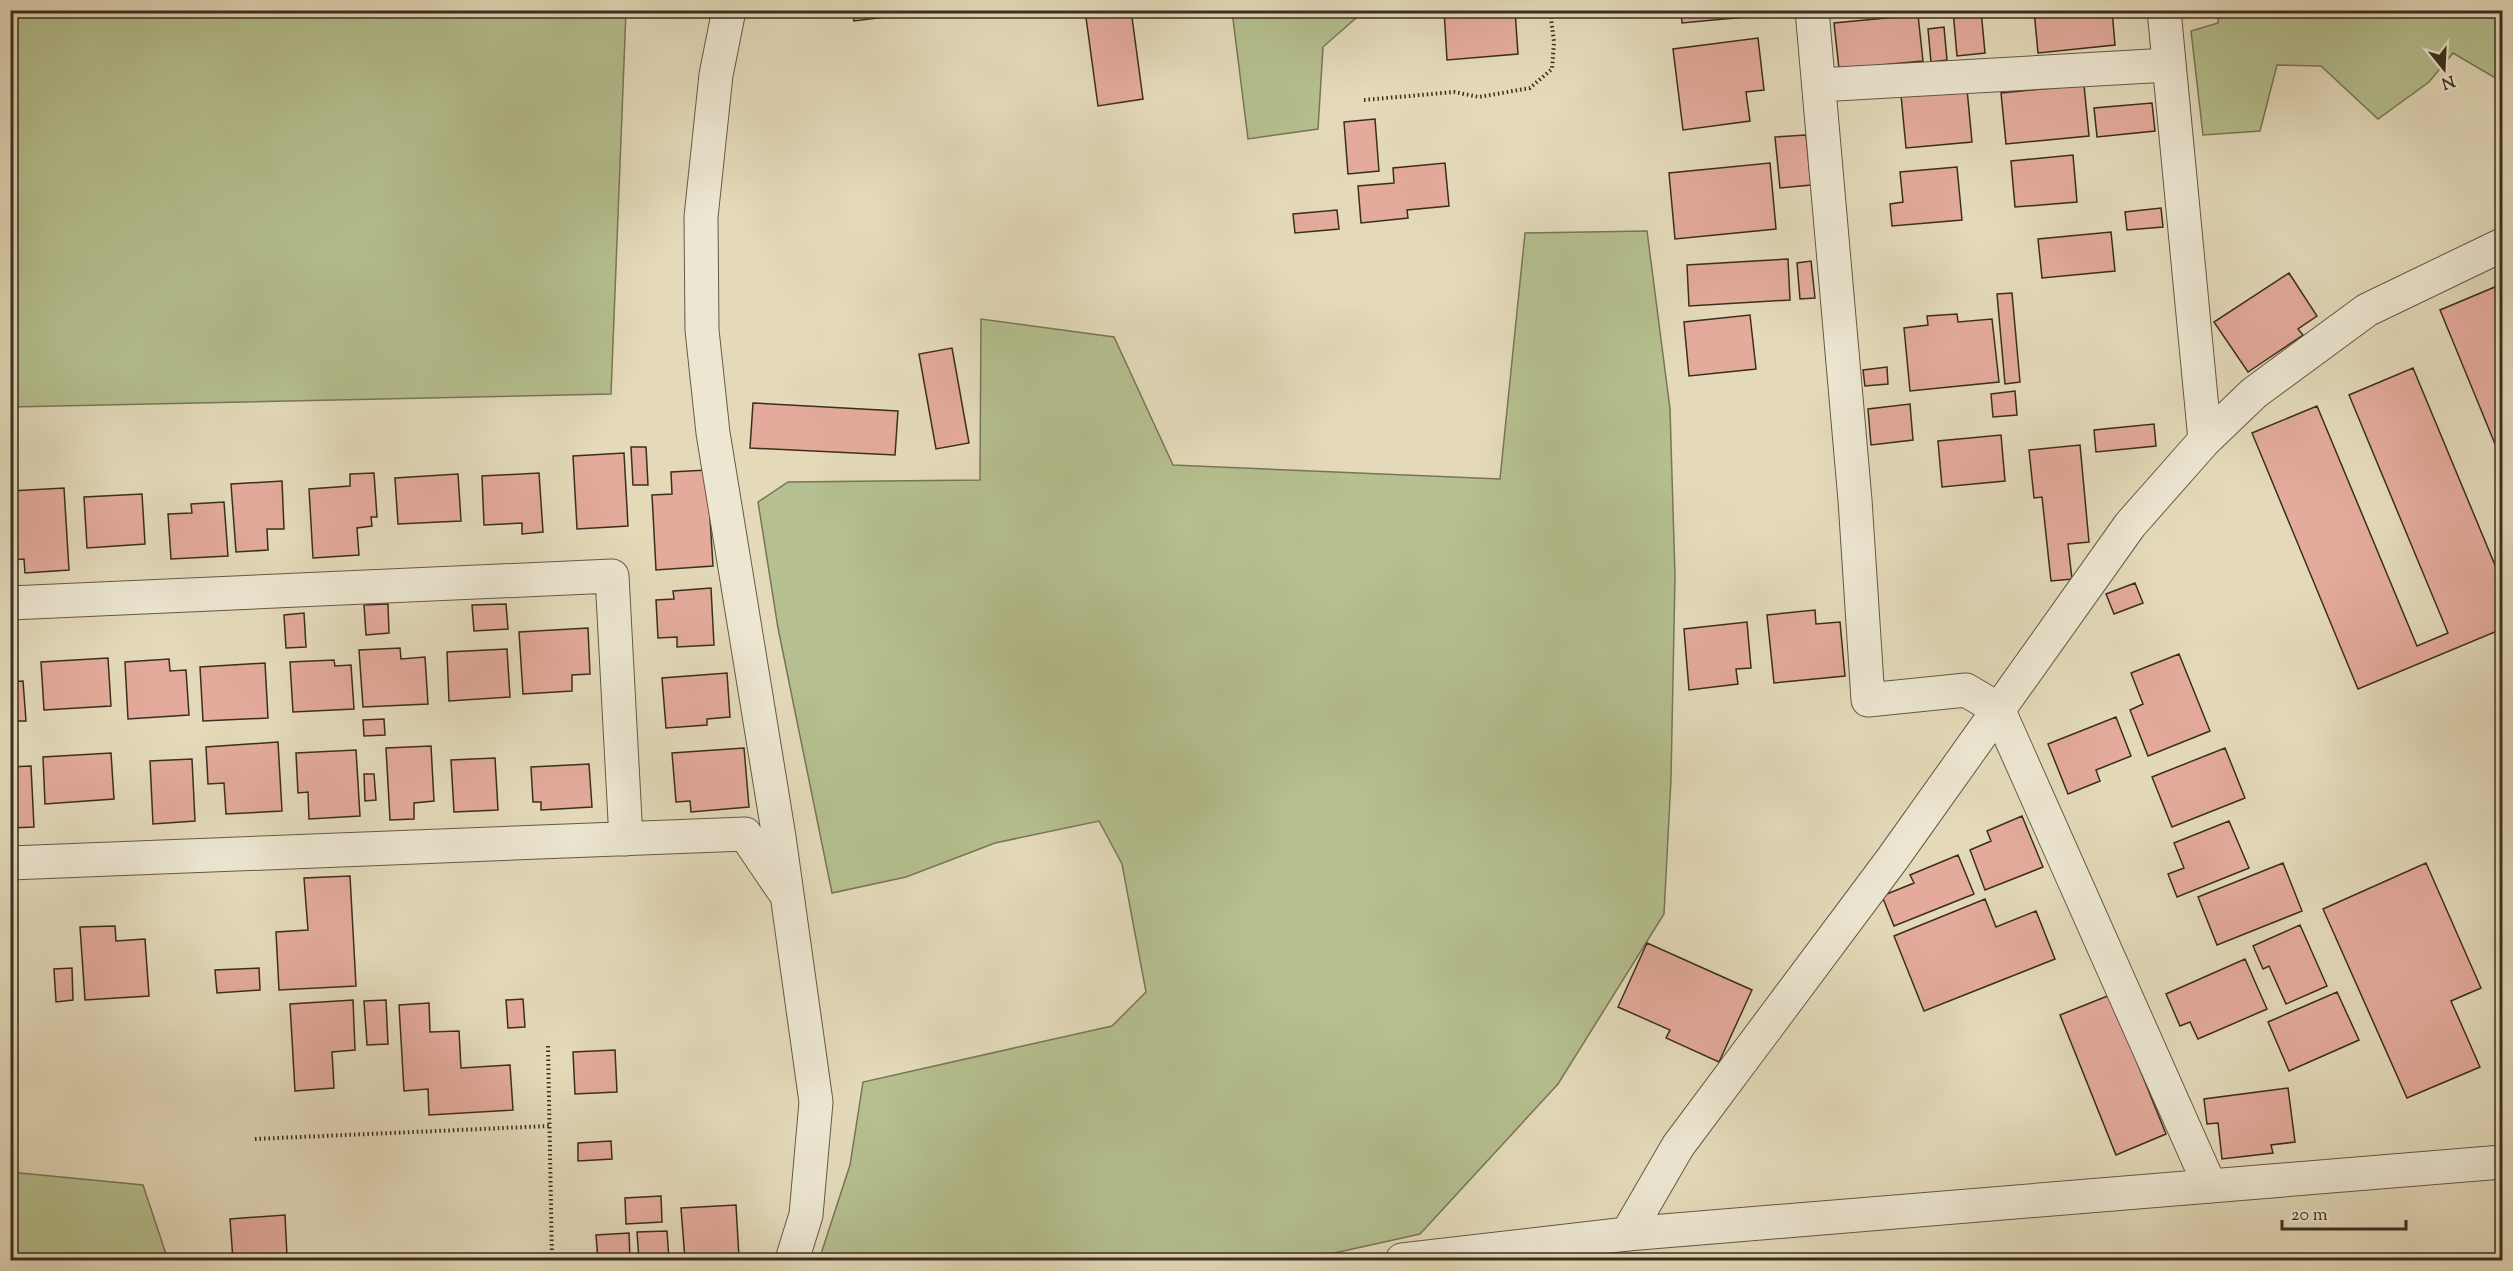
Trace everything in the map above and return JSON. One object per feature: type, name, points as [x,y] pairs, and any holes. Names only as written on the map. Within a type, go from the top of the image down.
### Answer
[{"type":"street","points":[[729,10],[716,75],[702,216],[702,330],[713,433],[788,897],[816,1102],[806,1215],[792,1260]]},
{"type":"street","points":[[1812,10],[1855,500],[1868,700],[1966,690],[1998,709],[2210,1186]]},
{"type":"street","points":[[2164,10],[2205,440]]},
{"type":"street","points":[[1818,85],[2168,65]]},
{"type":"street","points":[[1627,1234],[1678,1146],[1893,858],[2130,525],[2205,440],[2254,393],[2367,310],[2502,245]]},
{"type":"street","points":[[10,603],[612,576],[626,839]]},
{"type":"street","points":[[10,863],[745,834],[788,897]]},
{"type":"street","points":[[1402,1260],[1627,1234],[2502,1162]]},
{"type":"path","points":[[1364,100],[1454,92],[1479,97],[1530,88],[1552,69],[1554,42],[1550,10]]},
{"type":"path","points":[[548,1046],[552,1260]]},
{"type":"path","points":[[255,1139],[549,1126]]},
{"type":"green space","points":[[10,11],[626,11],[611,394],[11,407]]},
{"type":"green space","points":[[1232,11],[1364,11],[1323,47],[1318,129],[1248,139]]},
{"type":"green space","points":[[2219,11],[2502,11],[2502,82],[2453,53],[2429,82],[2378,119],[2321,66],[2277,65],[2260,131],[2203,135],[2191,31],[2218,23]]},
{"type":"green space","points":[[1647,231],[1670,409],[1675,576],[1671,779],[1664,914],[1558,1084],[1420,1234],[1303,1260],[819,1260],[850,1165],[863,1082],[1112,1026],[1146,992],[1122,864],[1099,821],[995,843],[906,877],[832,893],[778,628],[758,502],[788,482],[980,480],[981,319],[1114,337],[1173,465],[1500,479],[1525,233]]},
{"type":"green space","points":[[10,1172],[143,1185],[168,1260],[11,1260]]},
{"type":"building","points":[[852,10],[925,10],[926,12],[854,21]]},
{"type":"building","points":[[1085,10],[1131,10],[1143,99],[1098,106]]},
{"type":"building","points":[[1444,10],[1515,10],[1518,54],[1447,60]]},
{"type":"building","points":[[1681,10],[1755,10],[1756,16],[1682,23]]},
{"type":"building","points":[[1953,10],[1981,10],[1985,53],[1957,56]]},
{"type":"building","points":[[2034,10],[2112,10],[2115,45],[2038,53]]},
{"type":"building","points":[[1918,15],[1923,61],[1839,69],[1834,23]]},
{"type":"building","points":[[1944,27],[1947,60],[1931,62],[1928,29]]},
{"type":"building","points":[[1758,38],[1764,90],[1746,92],[1750,121],[1683,130],[1673,49]]},
{"type":"building","points":[[2084,85],[2089,136],[2006,144],[2001,93]]},
{"type":"building","points":[[1967,89],[1972,142],[1906,148],[1901,95]]},
{"type":"building","points":[[2152,103],[2155,131],[2097,137],[2094,108]]},
{"type":"building","points":[[1375,119],[1379,171],[1348,174],[1344,122]]},
{"type":"building","points":[[1806,135],[1811,185],[1780,188],[1775,137]]},
{"type":"building","points":[[2073,155],[2077,202],[2015,207],[2011,161]]},
{"type":"building","points":[[1445,163],[1449,206],[1407,210],[1408,218],[1361,223],[1358,186],[1394,183],[1393,168]]},
{"type":"building","points":[[1770,163],[1776,229],[1675,239],[1669,173]]},
{"type":"building","points":[[1957,167],[1962,220],[1892,226],[1890,204],[1903,202],[1900,172]]},
{"type":"building","points":[[2161,208],[2163,227],[2127,230],[2125,212]]},
{"type":"building","points":[[1337,210],[1339,229],[1295,233],[1293,214]]},
{"type":"building","points":[[2111,232],[2115,271],[2042,278],[2038,239]]},
{"type":"building","points":[[1788,259],[1790,300],[1689,306],[1687,265]]},
{"type":"building","points":[[1811,261],[1815,298],[1800,299],[1797,263]]},
{"type":"building","points":[[2289,273],[2317,316],[2298,329],[2303,335],[2248,372],[2214,322]]},
{"type":"building","points":[[2502,284],[2502,461],[2440,310]]},
{"type":"building","points":[[2012,293],[2020,382],[2005,384],[1997,294]]},
{"type":"building","points":[[1957,314],[1958,322],[1992,319],[1999,382],[1910,391],[1904,328],[1928,325],[1927,316]]},
{"type":"building","points":[[1750,315],[1756,369],[1689,376],[1684,322]]},
{"type":"building","points":[[952,348],[969,443],[936,449],[919,354]]},
{"type":"building","points":[[1887,367],[1888,384],[1865,386],[1863,370]]},
{"type":"building","points":[[2413,368],[2502,582],[2502,629],[2358,689],[2252,433],[2317,406],[2417,646],[2448,633],[2349,395]]},
{"type":"building","points":[[2015,391],[2017,415],[1993,417],[1991,394]]},
{"type":"building","points":[[753,403],[898,411],[895,455],[750,448]]},
{"type":"building","points":[[1910,404],[1913,440],[1871,445],[1868,409]]},
{"type":"building","points":[[2154,424],[2156,446],[2096,452],[2094,430]]},
{"type":"building","points":[[2001,435],[2005,481],[1942,487],[1938,441]]},
{"type":"building","points":[[2080,445],[2089,542],[2068,544],[2072,579],[2051,581],[2042,497],[2034,498],[2029,450]]},
{"type":"building","points":[[631,447],[646,447],[648,485],[633,485]]},
{"type":"building","points":[[624,453],[628,526],[577,529],[573,456]]},
{"type":"building","points":[[707,470],[713,566],[656,570],[652,495],[672,494],[671,472]]},
{"type":"building","points":[[374,473],[377,517],[371,517],[372,526],[357,528],[359,555],[313,558],[309,489],[350,486],[350,474]]},
{"type":"building","points":[[539,473],[543,532],[522,534],[522,523],[484,525],[482,476]]},
{"type":"building","points":[[458,474],[461,521],[398,524],[395,478]]},
{"type":"building","points":[[282,481],[284,529],[267,529],[268,550],[236,552],[231,484]]},
{"type":"building","points":[[64,488],[69,570],[25,573],[24,559],[10,560],[10,491]]},
{"type":"building","points":[[142,494],[145,544],[87,548],[84,497]]},
{"type":"building","points":[[224,502],[228,556],[171,559],[168,514],[192,513],[191,504]]},
{"type":"building","points":[[2135,583],[2143,603],[2114,614],[2106,594]]},
{"type":"building","points":[[711,588],[714,645],[677,647],[677,637],[658,638],[656,600],[674,599],[673,591]]},
{"type":"building","points":[[388,604],[389,633],[366,635],[364,605]]},
{"type":"building","points":[[506,604],[508,629],[474,631],[472,605]]},
{"type":"building","points":[[1815,610],[1816,624],[1840,622],[1845,676],[1774,683],[1767,615]]},
{"type":"building","points":[[304,613],[306,647],[286,648],[284,615]]},
{"type":"building","points":[[1747,622],[1751,668],[1736,669],[1738,684],[1689,690],[1684,629]]},
{"type":"building","points":[[588,628],[590,674],[572,675],[572,691],[523,694],[519,632]]},
{"type":"building","points":[[400,648],[401,659],[425,657],[428,704],[363,707],[359,650]]},
{"type":"building","points":[[507,649],[510,697],[449,701],[447,652]]},
{"type":"building","points":[[2179,654],[2210,731],[2148,756],[2130,710],[2143,704],[2131,673]]},
{"type":"building","points":[[108,658],[111,706],[44,710],[41,662]]},
{"type":"building","points":[[169,659],[170,671],[186,670],[189,715],[128,719],[125,662]]},
{"type":"building","points":[[334,660],[335,666],[351,665],[354,709],[293,712],[290,662]]},
{"type":"building","points":[[265,663],[268,718],[203,721],[200,667]]},
{"type":"building","points":[[727,673],[730,717],[707,719],[707,725],[666,728],[662,678]]},
{"type":"building","points":[[23,681],[26,721],[10,721],[10,682]]},
{"type":"building","points":[[2116,717],[2131,756],[2096,770],[2100,781],[2068,794],[2048,744]]},
{"type":"building","points":[[384,719],[385,735],[364,736],[363,720]]},
{"type":"building","points":[[278,742],[282,811],[226,814],[224,783],[208,784],[206,747]]},
{"type":"building","points":[[431,746],[434,801],[414,803],[414,819],[390,820],[386,748]]},
{"type":"building","points":[[744,748],[749,807],[691,812],[690,801],[676,802],[672,753]]},
{"type":"building","points":[[2225,748],[2245,798],[2172,827],[2152,777]]},
{"type":"building","points":[[356,750],[360,816],[309,819],[308,792],[298,793],[296,753]]},
{"type":"building","points":[[111,753],[114,799],[45,804],[43,757]]},
{"type":"building","points":[[495,758],[498,810],[454,812],[451,760]]},
{"type":"building","points":[[192,759],[195,821],[153,824],[150,761]]},
{"type":"building","points":[[589,764],[592,807],[541,810],[541,802],[533,802],[531,767]]},
{"type":"building","points":[[31,766],[34,827],[10,828],[10,767]]},
{"type":"building","points":[[364,774],[374,774],[376,800],[365,801]]},
{"type":"building","points":[[2022,816],[2043,867],[1985,890],[1970,850],[1991,841],[1987,831]]},
{"type":"building","points":[[2229,821],[2249,868],[2177,897],[2168,874],[2184,868],[2174,843]]},
{"type":"building","points":[[1958,855],[1974,894],[1894,926],[1882,896],[1914,883],[1910,875]]},
{"type":"building","points":[[2283,863],[2302,911],[2217,945],[2198,897]]},
{"type":"building","points":[[2426,863],[2481,988],[2451,1001],[2480,1067],[2407,1098],[2323,909]]},
{"type":"building","points":[[350,876],[356,986],[279,990],[276,932],[308,930],[304,878]]},
{"type":"building","points":[[1985,899],[1996,927],[2036,911],[2055,959],[1924,1011],[1894,936]]},
{"type":"building","points":[[2300,925],[2327,986],[2286,1004],[2269,966],[2263,969],[2253,946]]},
{"type":"building","points":[[115,926],[116,941],[145,939],[149,996],[85,1000],[80,927]]},
{"type":"building","points":[[1647,943],[1752,990],[1719,1062],[1666,1038],[1670,1030],[1618,1007]]},
{"type":"building","points":[[2245,959],[2267,1009],[2198,1039],[2190,1022],[2180,1026],[2166,994]]},
{"type":"building","points":[[72,968],[73,1000],[56,1002],[54,969]]},
{"type":"building","points":[[259,968],[260,990],[217,993],[215,970]]},
{"type":"building","points":[[2337,992],[2359,1040],[2289,1071],[2268,1022]]},
{"type":"building","points":[[2110,995],[2166,1134],[2116,1155],[2060,1015]]},
{"type":"building","points":[[523,999],[525,1027],[508,1028],[506,1000]]},
{"type":"building","points":[[353,1000],[355,1050],[332,1052],[334,1088],[295,1091],[290,1004]]},
{"type":"building","points":[[386,1000],[388,1044],[367,1045],[364,1001]]},
{"type":"building","points":[[429,1003],[430,1032],[459,1031],[461,1068],[510,1065],[513,1110],[429,1115],[428,1089],[404,1091],[399,1005]]},
{"type":"building","points":[[615,1050],[617,1092],[575,1094],[573,1052]]},
{"type":"building","points":[[2288,1088],[2295,1142],[2271,1145],[2273,1153],[2222,1159],[2218,1123],[2207,1124],[2204,1099]]},
{"type":"building","points":[[611,1141],[612,1159],[578,1161],[578,1143]]},
{"type":"building","points":[[661,1196],[662,1222],[626,1224],[625,1198]]},
{"type":"building","points":[[736,1205],[739,1258],[685,1260],[681,1208]]},
{"type":"building","points":[[285,1215],[287,1257],[233,1260],[230,1219]]},
{"type":"building","points":[[667,1231],[669,1260],[639,1260],[637,1232]]},
{"type":"building","points":[[629,1233],[630,1260],[598,1260],[596,1235]]}]
